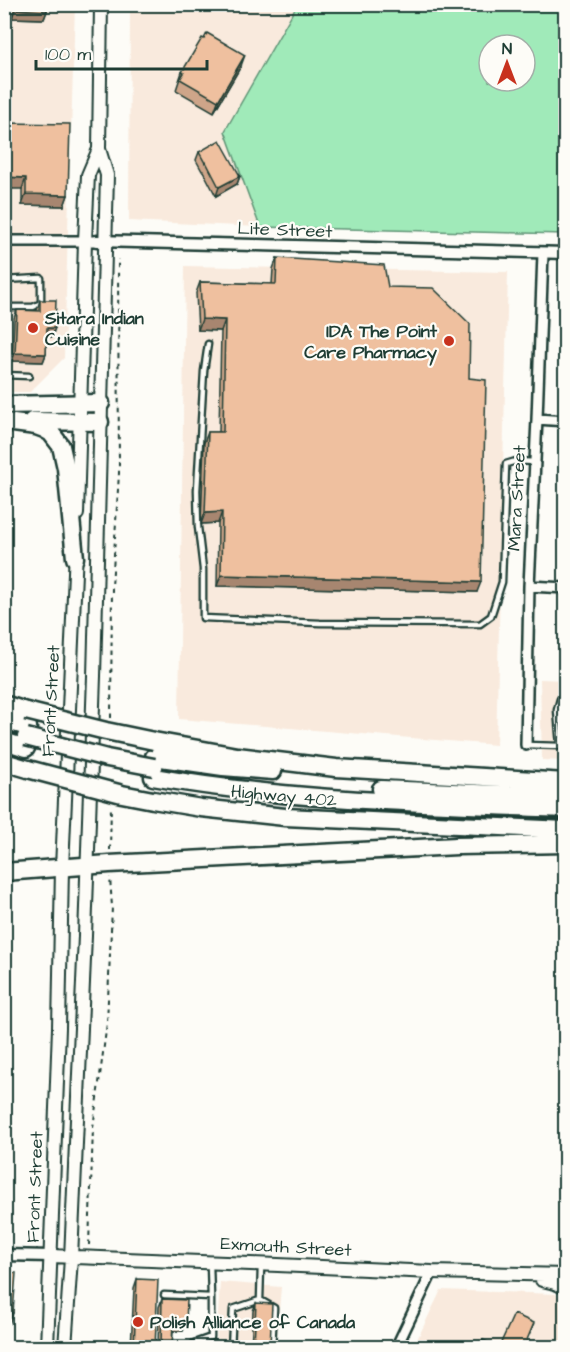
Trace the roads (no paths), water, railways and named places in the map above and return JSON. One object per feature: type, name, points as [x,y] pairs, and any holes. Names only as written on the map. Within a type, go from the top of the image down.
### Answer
[{"type":"highway","points":[[4,405],[101,403]]},
{"type":"highway","points":[[5,422],[100,422]]},
{"type":"highway","points":[[5,422],[44,429],[51,433],[61,446],[66,468],[75,558]]},
{"type":"highway","points":[[4,704],[27,731]]},
{"type":"highway","points":[[4,720],[27,731]]},
{"type":"highway","name":"Highway 402","points":[[4,731],[27,731],[106,758],[154,761],[206,775],[278,783],[566,797]]},
{"type":"highway","points":[[4,741],[27,731],[106,731],[154,761],[224,788],[372,800],[566,809]]},
{"type":"highway","points":[[154,761],[237,756],[336,768],[566,782]]},
{"type":"highway","name":"Highway 402","points":[[4,762],[27,774],[201,808],[285,817],[566,830]]},
{"type":"highway","points":[[4,774],[27,774]]},
{"type":"highway","points":[[4,872],[457,846],[566,844]]},
{"type":"main road","name":"Front Street","points":[[47,1347],[80,403],[95,241],[107,175],[99,149],[101,4]]},
{"type":"main road","name":"Front Street","points":[[65,1347],[88,866],[101,403],[95,241],[88,175],[99,149]]},
{"type":"main road","name":"Exmouth Street","points":[[51,1256],[432,1272],[566,1275]]},
{"type":"main road","points":[[517,1274],[566,1288]]},
{"type":"street","name":"Lite Street","points":[[4,241],[95,241],[566,253]]},
{"type":"street","name":"Mara Street","points":[[526,745],[529,586],[543,253]]},
{"type":"street","points":[[537,419],[566,421]]},
{"type":"street","points":[[529,586],[566,588]]},
{"type":"street","name":"Exmouth Street","points":[[4,1255],[51,1256]]},
{"type":"street","points":[[396,1347],[432,1272]]},
{"type":"lane","points":[[4,280],[41,278],[41,303],[33,307],[4,307]]},
{"type":"lane","points":[[208,344],[204,371],[197,490],[198,528],[203,569],[203,618],[320,623],[480,624],[491,616],[502,582],[506,464],[516,461],[535,462]]},
{"type":"lane","points":[[4,375],[29,376]]},
{"type":"lane","points":[[526,745],[563,746],[556,710],[560,699],[566,696]]},
{"type":"lane","points":[[194,1347],[194,1343],[211,1337],[210,1262]]},
{"type":"lane","points":[[260,1300],[261,1265]]},
{"type":"lane","points":[[164,1295],[211,1297]]},
{"type":"lane","points":[[231,1347],[233,1309],[260,1300],[274,1308],[273,1347]]},
{"type":"place","name":"Sitara Indian Cuisine","points":[[33,328]]},
{"type":"place","name":"IDA The Point Care Pharmacy","points":[[449,341]]},
{"type":"place","name":"Polish Alliance of Canada","points":[[138,1322]]}]
